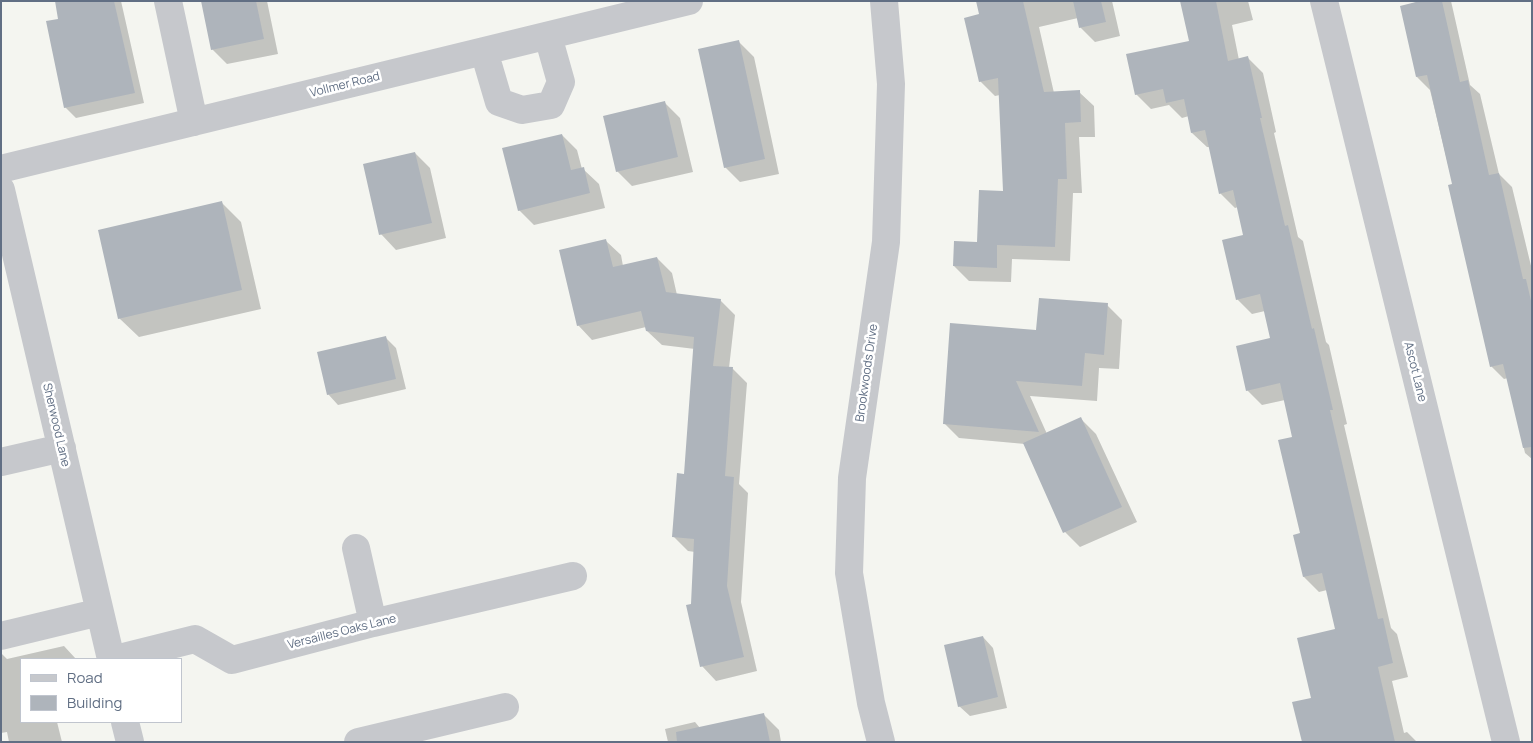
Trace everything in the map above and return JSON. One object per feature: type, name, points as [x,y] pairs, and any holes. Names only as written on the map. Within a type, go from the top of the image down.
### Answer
[{"type":"street","points":[[168,1],[194,122]]},
{"type":"street","name":"Vollmer Road","points":[[1,169],[690,1]]},
{"type":"street","name":"Brookwoods Drive","points":[[881,742],[870,703],[849,573],[852,478],[886,242],[891,84],[884,1]]},
{"type":"street","name":"Ascot Lane","points":[[1324,1],[1506,742]]},
{"type":"street","points":[[484,51],[499,102],[522,110],[551,105],[561,82],[548,36]]},
{"type":"street","name":"Sherwood Lane","points":[[1,190],[111,658]]},
{"type":"street","points":[[1,462],[62,448]]},
{"type":"street","points":[[356,548],[373,623]]},
{"type":"street","name":"Versailles Oaks Lane","points":[[119,658],[195,639],[232,660],[373,623],[573,576]]},
{"type":"street","points":[[1,636],[100,612]]},
{"type":"street","points":[[358,742],[505,707]]},
{"type":"street","points":[[125,723],[130,742]]},
{"type":"building","points":[[55,1],[114,1],[135,93],[64,108],[46,21],[58,19]]},
{"type":"building","points":[[201,1],[256,1],[264,39],[211,50]]},
{"type":"building","points":[[976,1],[1023,1],[1044,92],[1080,90],[1081,122],[1065,123],[1067,179],[1058,179],[1055,247],[997,245],[997,268],[953,266],[954,241],[977,242],[979,190],[1003,191],[998,78],[979,82],[964,18],[979,14]]},
{"type":"building","points":[[1073,1],[1101,1],[1106,22],[1079,28]]},
{"type":"building","points":[[1180,1],[1216,1],[1228,61],[1248,56],[1285,226],[1288,225],[1333,410],[1330,410],[1378,619],[1383,618],[1393,663],[1378,667],[1395,742],[1302,742],[1292,702],[1311,698],[1297,638],[1335,629],[1322,573],[1303,577],[1293,535],[1300,533],[1278,440],[1292,437],[1280,383],[1246,391],[1236,346],[1270,338],[1260,294],[1236,300],[1222,240],[1243,235],[1233,190],[1219,194],[1205,130],[1191,133],[1184,99],[1166,103],[1163,89],[1135,95],[1126,54],[1189,41]]},
{"type":"building","points":[[1420,1],[1442,1],[1460,82],[1468,80],[1489,175],[1499,173],[1523,279],[1526,279],[1532,305],[1532,447],[1523,448],[1503,364],[1490,367],[1448,185],[1452,184],[1427,75],[1416,77],[1400,6]]},
{"type":"building","points":[[739,40],[765,159],[724,168],[698,49]]},
{"type":"building","points":[[665,101],[678,157],[616,172],[603,116]]},
{"type":"building","points":[[562,134],[571,170],[584,167],[590,193],[518,211],[502,148]]},
{"type":"building","points":[[415,152],[432,223],[379,235],[363,164]]},
{"type":"building","points":[[222,201],[242,290],[118,319],[98,230]]},
{"type":"building","points":[[606,239],[613,267],[657,257],[666,292],[721,299],[713,366],[733,367],[725,476],[734,477],[727,586],[744,657],[700,667],[686,605],[691,604],[694,539],[672,537],[677,473],[684,474],[694,337],[646,331],[641,311],[577,326],[559,250]]},
{"type":"building","points":[[1039,298],[1108,303],[1104,355],[1085,353],[1082,386],[1016,381],[1039,432],[943,424],[950,323],[1036,330]]},
{"type":"building","points":[[386,336],[396,379],[327,395],[317,352]]},
{"type":"building","points":[[1081,417],[1122,507],[1063,533],[1023,443]]},
{"type":"building","points":[[983,636],[998,697],[958,707],[944,645]]},
{"type":"building","points":[[764,713],[770,742],[677,742],[676,732]]}]
